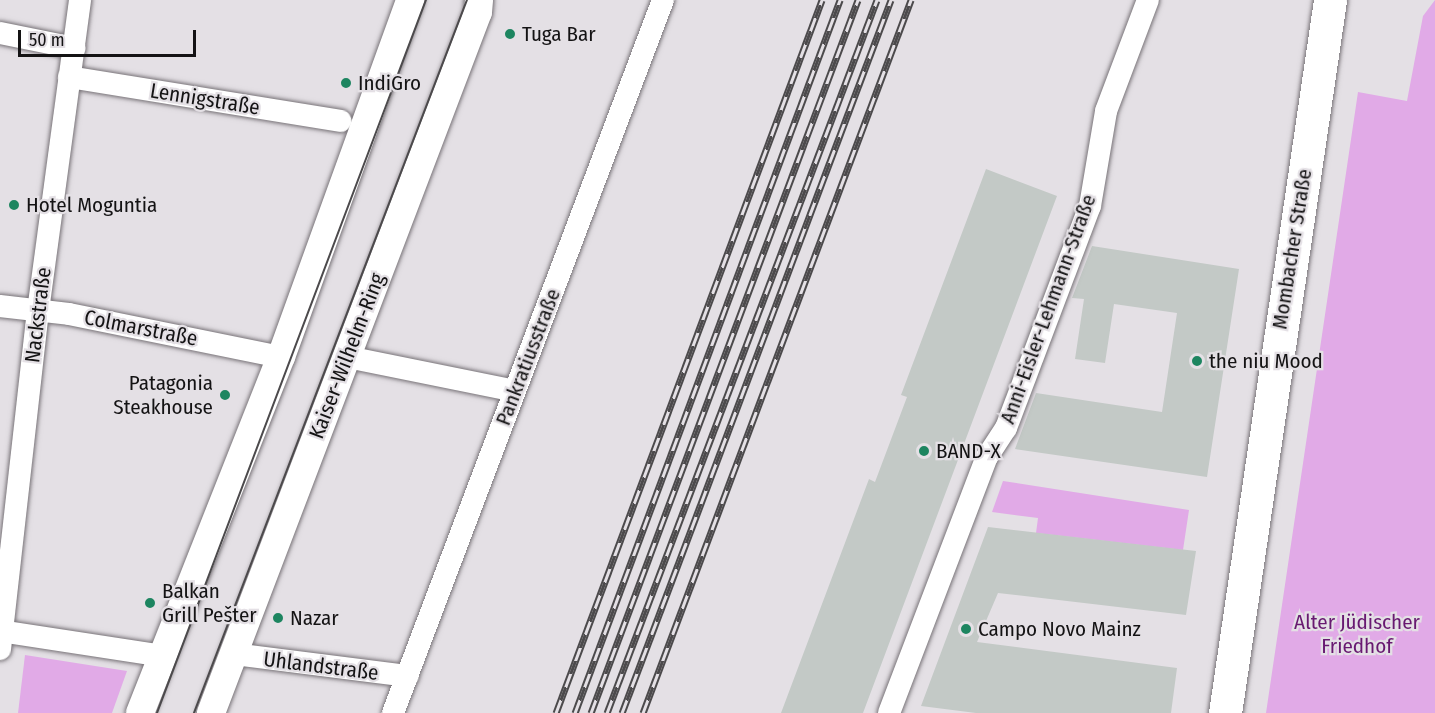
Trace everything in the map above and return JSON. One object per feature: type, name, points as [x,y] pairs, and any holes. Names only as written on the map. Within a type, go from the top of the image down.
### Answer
[{"type":"main road","name":"Mombacher Straße","points":[[1225,713],[1330,0]]},
{"type":"street","name":"Nackstraße","points":[[1,637],[38,311],[80,0]]},
{"type":"street","points":[[140,713],[281,357],[410,0]]},
{"type":"street","name":"Pankratiusstraße","points":[[393,713],[663,0]]},
{"type":"street","name":"Anni-Eisler-Lehmann-Straße","points":[[889,713],[987,457],[1006,428],[1090,206],[1106,111],[1148,0]]},
{"type":"street","name":"Kaiser-Wilhelm-Ring","points":[[211,713],[480,4]]},
{"type":"street","points":[[0,33],[74,48]]},
{"type":"street","name":"Lennigstraße","points":[[69,77],[340,121]]},
{"type":"street","name":"Colmarstraße","points":[[0,306],[38,311],[281,357]]},
{"type":"street","points":[[347,357],[515,391]]},
{"type":"street","points":[[1,637],[163,656]]},
{"type":"street","name":"Uhlandstraße","points":[[234,654],[408,676]]},
{"type":"green space","name":"Alter Jüdischer Friedhof","points":[[1435,0],[1435,713],[1266,713],[1358,92],[1407,101],[1423,16]]},
{"type":"green space","points":[[1003,481],[1189,510],[1183,550],[1036,533],[1038,518],[992,512]]},
{"type":"green space","points":[[25,655],[127,671],[112,713],[18,713]]},
{"type":"building","name":"BAND-X","points":[[986,169],[1057,196],[863,713],[781,713],[869,479],[875,482],[907,397],[901,395]]},
{"type":"building","name":"the niu Mood","points":[[1092,246],[1239,269],[1207,477],[1015,449],[1036,393],[1162,412],[1177,313],[1114,304],[1105,363],[1075,359],[1084,299],[1072,298]]},
{"type":"building","name":"Campo Novo Mainz","points":[[988,527],[1196,551],[1186,615],[998,593],[977,642],[1177,668],[1171,713],[976,713],[921,706]]},
{"type":"tram line","points":[[157,713],[426,0]]},
{"type":"tram line","points":[[194,713],[467,0]]},
{"type":"railway","points":[[556,713],[822,0]]},
{"type":"railway","points":[[575,713],[840,0]]},
{"type":"railway","points":[[591,713],[858,0]]},
{"type":"railway","points":[[607,713],[877,0]]},
{"type":"railway","points":[[622,713],[891,0]]},
{"type":"railway","points":[[643,713],[911,0]]},
{"type":"place","name":"Tuga Bar","points":[[510,34]]},
{"type":"place","name":"IndiGro","points":[[346,83]]},
{"type":"place","name":"Hotel Moguntia","points":[[14,205]]},
{"type":"place","name":"the niu Mood","points":[[1197,361]]},
{"type":"place","name":"Patagonia Steakhouse","points":[[225,395]]},
{"type":"place","name":"BAND-X","points":[[924,451]]},
{"type":"place","name":"Balkan Grill Pešter","points":[[150,603]]},
{"type":"place","name":"Nazar","points":[[278,618]]},
{"type":"place","name":"Campo Novo Mainz","points":[[966,629]]}]
